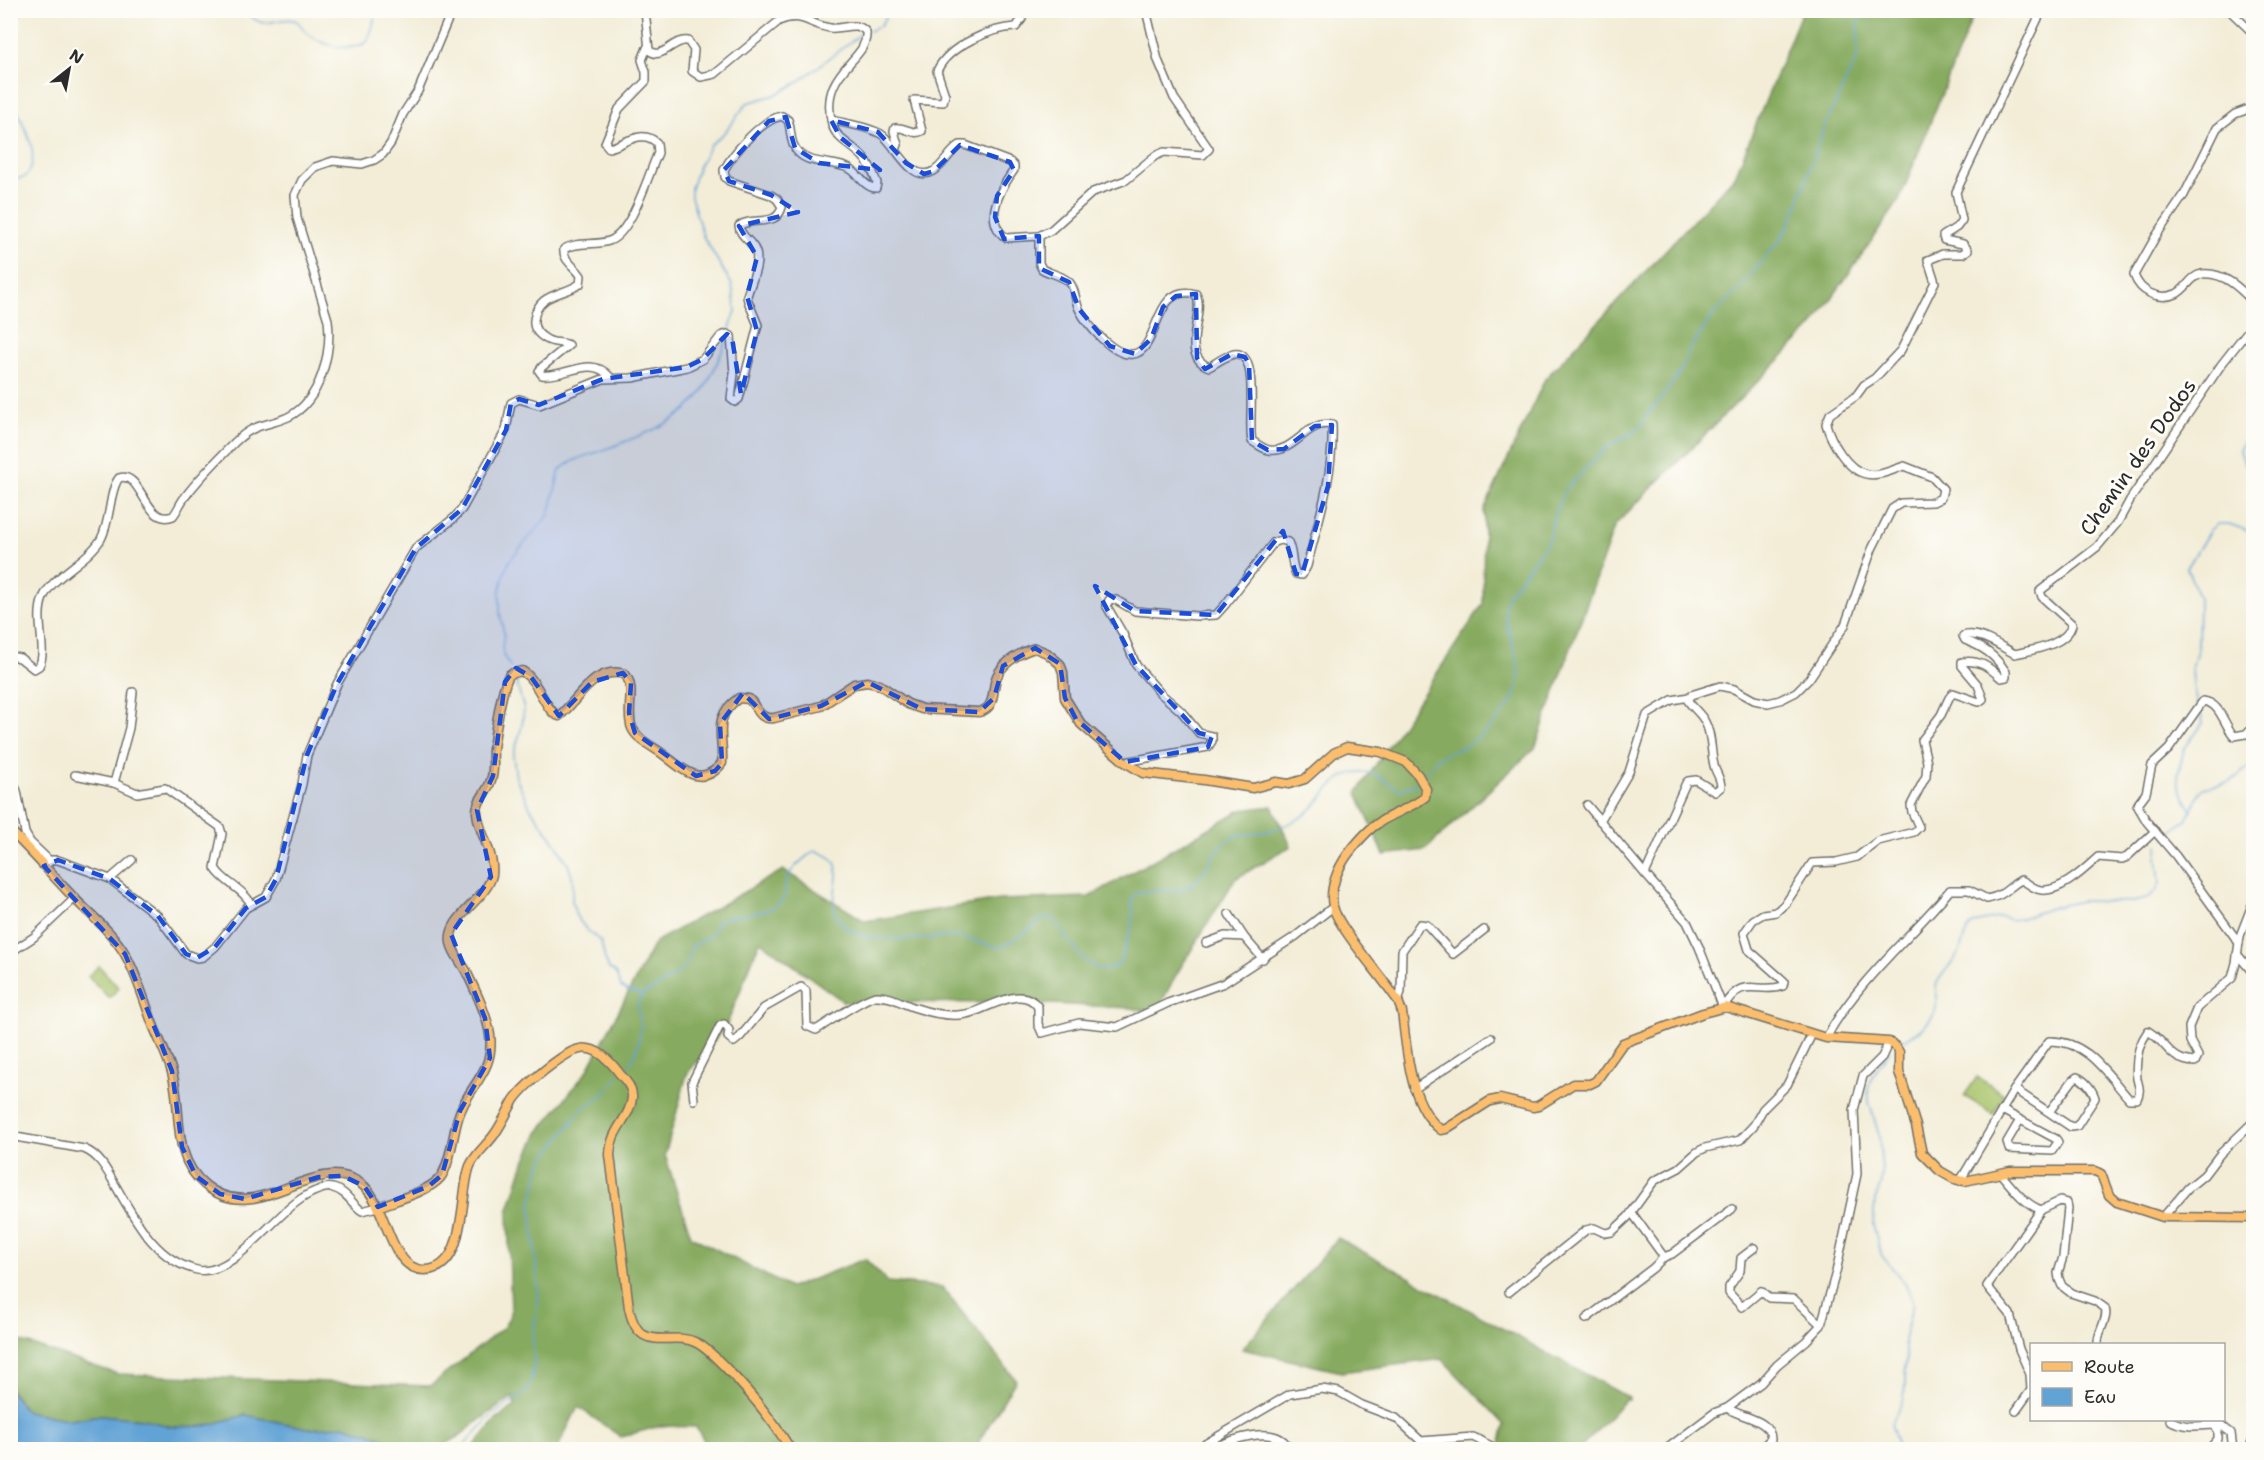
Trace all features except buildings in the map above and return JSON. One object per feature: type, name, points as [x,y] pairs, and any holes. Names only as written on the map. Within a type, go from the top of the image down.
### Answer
[{"type":"main road","points":[[378,1208],[429,1186],[442,1175],[460,1111],[485,1072],[490,1058],[490,1034],[486,1018],[473,986],[451,944],[451,934],[458,921],[486,887],[492,872],[489,851],[477,810],[479,801],[493,776],[493,748],[503,691],[505,682],[512,672],[522,671],[531,677],[554,714],[559,716],[591,682],[614,673],[625,674],[630,683],[629,713],[635,733],[685,772],[700,775],[715,771],[722,763],[720,724],[730,705],[738,698],[748,699],[764,718],[774,718],[821,706],[854,684],[872,682],[915,707],[929,710],[979,712],[987,708],[993,698],[995,683],[1003,666],[1035,648],[1047,653],[1060,664],[1063,672],[1065,698],[1076,718],[1103,745],[1125,762],[1150,775],[1204,780],[1253,788],[1276,782],[1289,784],[1300,782],[1334,753],[1347,747],[1391,756],[1406,762],[1418,775],[1426,789],[1425,797],[1378,823],[1352,850],[1338,872],[1334,885],[1333,906],[1346,929],[1398,1001],[1402,1012],[1414,1089],[1431,1119],[1441,1130],[1490,1101],[1500,1100],[1533,1107],[1539,1106],[1573,1084],[1590,1084],[1596,1081],[1623,1043],[1725,1007],[1826,1038],[1888,1042],[1894,1046],[1899,1052],[1899,1072],[1922,1153],[1941,1171],[1960,1181],[1970,1181],[2010,1171],[2095,1171],[2101,1174],[2109,1195],[2116,1202],[2163,1217],[2253,1218]]},
{"type":"main road","points":[[10,830],[47,863],[75,898],[118,943],[129,961],[172,1071],[182,1147],[196,1176],[219,1194],[245,1199],[259,1198],[319,1177],[342,1176],[355,1180],[364,1186],[378,1208],[398,1253],[405,1262],[422,1270],[440,1265],[446,1261],[454,1249],[470,1166],[497,1131],[515,1098],[568,1053],[575,1050],[593,1049],[604,1054],[630,1086],[632,1095],[631,1103],[614,1133],[610,1155],[629,1308],[634,1326],[654,1339],[690,1340],[706,1349],[758,1402],[791,1449]]},
{"type":"street","points":[[10,656],[20,658],[34,669],[41,663],[39,616],[43,599],[53,585],[83,560],[101,539],[109,519],[119,478],[124,476],[130,478],[157,514],[165,518],[173,516],[187,494],[247,432],[263,423],[288,417],[309,398],[323,369],[330,336],[328,320],[297,218],[295,195],[308,172],[321,164],[333,161],[362,164],[383,154],[392,142],[403,114],[418,92],[452,10]]},
{"type":"street","points":[[610,377],[604,370],[594,367],[542,375],[540,369],[569,345],[550,342],[541,336],[536,330],[534,321],[539,306],[545,299],[580,284],[581,276],[563,254],[564,249],[575,245],[605,242],[619,236],[627,224],[658,153],[657,143],[649,138],[629,139],[609,148],[605,143],[619,109],[646,81],[642,60],[647,48],[645,10]]},
{"type":"street","points":[[896,150],[898,145],[894,131],[896,128],[900,127],[915,133],[922,131],[914,100],[943,102],[945,95],[937,71],[940,64],[957,50],[989,31],[1016,27],[1022,19],[1023,10]]},
{"type":"street","points":[[831,120],[878,132],[915,171],[924,174],[934,171],[960,145],[1010,162],[1014,170],[997,196],[995,221],[1002,236],[1006,238],[1039,236],[1060,224],[1098,189],[1125,180],[1155,156],[1164,152],[1203,155],[1209,149],[1174,98],[1158,60],[1146,10]]},
{"type":"street","points":[[1600,821],[1629,772],[1647,715],[1672,700],[1689,697],[1720,686],[1734,689],[1754,700],[1768,703],[1796,692],[1809,679],[1845,625],[1872,549],[1892,509],[1901,503],[1933,502],[1941,498],[1943,489],[1932,477],[1904,466],[1884,473],[1867,474],[1853,467],[1830,439],[1826,424],[1830,414],[1856,396],[1864,385],[1875,378],[1901,350],[1935,282],[1928,260],[1943,254],[1962,255],[1968,250],[1963,244],[1944,240],[1943,236],[1958,227],[1962,220],[1956,192],[2042,10]]},
{"type":"street","points":[[2229,10],[2253,34]]},
{"type":"street","points":[[10,776],[17,791],[25,833],[47,863],[58,860],[110,879],[158,916],[186,954],[197,958],[203,957],[215,947],[251,904],[267,897],[276,879],[302,784],[307,755],[337,684],[413,554],[462,509],[506,430],[511,403],[519,399],[539,405],[610,377],[632,378],[693,364],[703,359],[721,336],[727,334],[733,341],[734,373],[731,399],[733,402],[738,401],[758,324],[747,296],[757,253],[740,233],[739,226],[745,222],[760,222],[776,218],[780,215],[782,207],[771,195],[729,181],[725,177],[724,170],[748,139],[769,121],[782,116],[788,120],[792,142],[803,156],[814,162],[846,167],[857,173],[869,187],[876,188],[877,183],[868,163],[835,132],[831,120],[830,97],[834,82],[865,42],[866,32],[860,27],[831,28],[802,18],[786,18],[779,21],[715,74],[705,77],[697,76],[692,71],[694,50],[688,41],[678,42],[659,54],[651,53],[647,48]]},
{"type":"street","points":[[2253,107],[2235,114],[2217,128],[2184,195],[2156,236],[2134,275],[2137,285],[2145,292],[2164,296],[2176,294],[2194,276],[2215,274],[2241,289],[2253,303]]},
{"type":"street","points":[[1039,236],[1039,263],[1042,269],[1069,282],[1075,291],[1079,309],[1094,330],[1110,346],[1123,354],[1136,354],[1144,348],[1151,339],[1155,322],[1163,307],[1176,296],[1188,292],[1196,294],[1200,302],[1194,332],[1197,358],[1201,364],[1209,367],[1232,354],[1240,354],[1250,364],[1249,432],[1252,441],[1268,450],[1284,449],[1315,426],[1324,423],[1332,425],[1333,446],[1328,486],[1307,566],[1302,574],[1296,574],[1293,568],[1293,552],[1288,542],[1281,540],[1274,542],[1216,615],[1197,616],[1135,611],[1110,599],[1106,605],[1123,634],[1136,665],[1199,733],[1212,736],[1209,747],[1125,762]]},
{"type":"street","name":"Chemin des Dodos","points":[[1725,1007],[1739,988],[1783,986],[1784,981],[1749,950],[1744,933],[1753,920],[1763,914],[1776,912],[1786,903],[1812,863],[1836,862],[1857,857],[1878,841],[1914,832],[1919,827],[1911,805],[1926,776],[1927,762],[1922,740],[1941,715],[1953,693],[1979,702],[1983,699],[1978,685],[1962,666],[1962,662],[1978,662],[1988,666],[2001,678],[2006,676],[1998,660],[1983,647],[1965,640],[1963,636],[1969,634],[1988,640],[2015,654],[2058,641],[2071,630],[2072,624],[2042,597],[2040,591],[2097,547],[2118,522],[2130,500],[2221,365],[2253,323]]},
{"type":"street","points":[[114,783],[129,728],[133,692]]},
{"type":"street","points":[[1645,874],[1686,783],[1696,780],[1715,792],[1721,787],[1721,781],[1713,762],[1709,733],[1704,720],[1691,707],[1689,697]]},
{"type":"street","points":[[2239,943],[2137,805],[2146,793],[2152,765],[2169,749],[2203,700],[2209,701],[2216,707],[2234,736],[2246,734],[2253,725]]},
{"type":"street","points":[[75,774],[114,783],[137,793],[165,788],[220,827],[222,834],[215,868],[221,877],[247,897],[251,904]]},
{"type":"street","points":[[1587,805],[1687,922],[1725,1007]]},
{"type":"street","points":[[1826,1038],[1841,1013],[1890,953],[1950,890],[1969,890],[1987,899],[2006,893],[2014,883],[2021,880],[2038,889],[2047,890],[2071,880],[2098,857],[2122,859],[2127,857],[2155,831]]},
{"type":"street","points":[[110,879],[132,860]]},
{"type":"street","points":[[10,950],[14,950],[34,937],[75,898]]},
{"type":"street","points":[[1960,1181],[2014,1090],[2049,1041],[2084,1050],[2094,1058],[2129,1099],[2137,1099],[2140,1092],[2137,1078],[2138,1058],[2142,1040],[2148,1031],[2155,1035],[2174,1057],[2195,1062],[2198,1056],[2190,1041],[2189,1028],[2197,1008],[2232,978],[2246,916],[2253,900]]},
{"type":"street","points":[[694,1100],[692,1082],[720,1026],[724,1024],[729,1030],[728,1037],[734,1041],[764,1008],[801,987],[806,991],[807,1026],[816,1030],[875,996],[895,998],[915,1008],[932,1012],[959,1015],[976,1012],[1001,999],[1030,999],[1038,1007],[1038,1024],[1042,1033],[1079,1023],[1117,1027],[1168,1003],[1224,983],[1296,936],[1333,906]]},
{"type":"street","points":[[1229,914],[1263,959]]},
{"type":"street","points":[[1398,1001],[1401,992],[1402,951],[1420,924],[1427,925],[1453,954],[1484,930]]},
{"type":"street","points":[[1206,943],[1225,936],[1244,936]]},
{"type":"street","points":[[2237,954],[2253,974]]},
{"type":"street","points":[[1509,1292],[1586,1230],[1594,1228],[1605,1233],[1612,1232],[1632,1213],[1654,1181],[1684,1165],[1697,1152],[1711,1146],[1740,1140],[1763,1109],[1786,1084],[1812,1034]]},
{"type":"street","points":[[1414,1089],[1491,1038]]},
{"type":"street","points":[[1665,1449],[1714,1413],[1727,1408],[1761,1383],[1776,1365],[1806,1341],[1821,1325],[1836,1272],[1857,1174],[1854,1110],[1863,1076],[1882,1057],[1888,1042]]},
{"type":"street","points":[[2014,1090],[2072,1127],[2077,1126],[2095,1098],[2094,1092],[2082,1079],[2077,1077],[2049,1112]]},
{"type":"street","points":[[2002,1110],[2056,1139],[2058,1142],[2055,1149],[2048,1152],[2009,1149],[2007,1142],[2020,1120]]},
{"type":"street","points":[[2163,1217],[2253,1121]]},
{"type":"street","points":[[10,1136],[84,1149],[93,1154],[106,1170],[153,1244],[166,1256],[194,1269],[208,1270],[228,1263],[284,1211],[316,1190],[337,1189],[362,1211],[378,1208]]},
{"type":"street","points":[[2000,1173],[2025,1202],[2041,1210]]},
{"type":"street","points":[[2030,1374],[2019,1349],[2010,1314],[1987,1286],[2041,1210],[2060,1201],[2067,1203],[2068,1208],[2059,1280],[2062,1286],[2071,1293],[2096,1301],[2105,1308],[2106,1315],[2098,1336],[2098,1343]]},
{"type":"street","points":[[1586,1319],[1664,1257],[1732,1209]]},
{"type":"street","points":[[1632,1213],[1664,1257]]},
{"type":"street","points":[[1754,1248],[1741,1258],[1740,1271],[1729,1287],[1729,1293],[1742,1307],[1761,1291],[1769,1298],[1794,1299],[1821,1325]]},
{"type":"street","points":[[1201,1449],[1205,1444],[1290,1394],[1322,1389],[1339,1392],[1362,1406],[1396,1418],[1420,1441],[1473,1437],[1499,1449]]},
{"type":"street","points":[[2016,1411],[2030,1391]]},
{"type":"street","points":[[2253,1402],[2253,1429]]},
{"type":"street","points":[[1727,1408],[1736,1414],[1766,1425],[1771,1431],[1771,1439],[1759,1449]]},
{"type":"street","points":[[2173,1421],[2191,1426],[2220,1424],[2231,1433],[2232,1449]]},
{"type":"street","points":[[2208,1449],[2218,1438],[2218,1430],[2214,1425]]},
{"type":"street","points":[[1208,1449],[1240,1437],[1263,1435],[1283,1441],[1290,1449]]},
{"type":"street","points":[[2249,1449],[2253,1436]]},
{"type":"highlighted area","points":[[786,117],[795,148],[819,163],[880,170],[840,137],[831,120],[878,132],[906,163],[924,174],[934,171],[960,145],[1010,162],[1014,170],[997,196],[995,217],[1004,239],[1039,236],[1039,268],[1069,282],[1079,309],[1110,346],[1135,354],[1151,339],[1163,307],[1176,296],[1196,294],[1197,358],[1205,369],[1232,354],[1245,357],[1249,364],[1252,441],[1268,450],[1284,449],[1315,426],[1332,425],[1328,486],[1302,575],[1296,574],[1283,531],[1216,615],[1135,611],[1095,586],[1136,665],[1199,733],[1212,736],[1208,747],[1125,762],[1076,719],[1065,698],[1060,664],[1035,648],[1003,666],[994,698],[979,712],[922,709],[867,682],[821,706],[769,719],[743,693],[720,724],[722,763],[715,771],[696,776],[635,733],[629,713],[631,683],[623,673],[592,682],[559,716],[531,677],[516,668],[505,682],[493,776],[477,810],[491,877],[451,934],[485,1018],[490,1058],[460,1111],[442,1175],[429,1186],[378,1207],[364,1186],[343,1176],[319,1177],[245,1199],[220,1194],[196,1176],[182,1147],[172,1071],[125,954],[44,866],[58,860],[110,879],[158,916],[186,954],[197,958],[215,947],[246,908],[266,897],[276,879],[307,755],[337,684],[416,548],[462,509],[506,430],[511,403],[519,399],[539,405],[603,379],[687,367],[703,359],[727,334],[732,338],[741,394],[757,331],[747,296],[757,257],[739,226],[798,212],[771,195],[729,181],[724,170],[769,121]]},
{"type":"green space","points":[[1802,11],[1975,11],[1899,201],[1812,327],[1615,525],[1535,748],[1425,850],[1384,855],[1357,793],[1483,604],[1484,510],[1545,379],[1735,176]]},
{"type":"green space","points":[[1272,806],[1291,846],[1235,879],[1176,975],[1156,1013],[1131,1008],[1031,1003],[844,1002],[760,941],[727,1024],[687,1074],[665,1155],[691,1236],[790,1288],[865,1259],[888,1282],[942,1287],[1016,1380],[979,1441],[978,1449],[709,1449],[696,1427],[660,1426],[621,1437],[578,1407],[557,1449],[472,1449],[497,1418],[515,1406],[513,1397],[446,1444],[422,1449],[344,1425],[312,1429],[245,1415],[205,1426],[173,1427],[142,1419],[101,1415],[71,1420],[26,1411],[11,1391],[11,1338],[118,1374],[430,1386],[503,1328],[511,1314],[508,1212],[522,1168],[538,1133],[587,1071],[655,942],[783,870],[865,921],[1000,900],[1089,897],[1241,810]]},
{"type":"green space","points":[[99,966],[119,988],[109,998],[88,976]]},
{"type":"green space","points":[[1977,1077],[2005,1095],[1993,1114],[1964,1096]]},
{"type":"green space","points":[[1338,1238],[1629,1400],[1625,1400],[1580,1449],[1499,1449],[1505,1425],[1442,1359],[1341,1372],[1242,1349]]},
{"type":"water","points":[[10,1391],[26,1411],[71,1420],[101,1415],[142,1419],[173,1427],[205,1426],[245,1415],[312,1429],[344,1425],[422,1449],[11,1449]]},
{"type":"waterway","points":[[10,21],[26,10]]},
{"type":"waterway","points":[[188,10],[223,10]]},
{"type":"waterway","points":[[248,10],[257,21],[263,23],[287,19],[296,21],[319,41],[344,47],[367,42],[376,10]]},
{"type":"waterway","points":[[869,31],[880,26],[890,10]]},
{"type":"waterway","points":[[1424,777],[1438,758],[1464,747],[1485,733],[1501,717],[1513,698],[1519,677],[1506,616],[1507,596],[1549,538],[1555,512],[1565,490],[1607,447],[1639,429],[1647,415],[1668,390],[1681,370],[1691,347],[1714,314],[1740,288],[1779,241],[1789,225],[1823,130],[1857,58],[1858,27],[1863,10]]},
{"type":"waterway","points":[[729,331],[736,311],[732,285],[703,236],[691,197],[691,188],[698,168],[710,145],[725,132],[747,103],[775,95],[797,83],[862,33]]},
{"type":"waterway","points":[[10,94],[32,147],[33,158],[31,168],[25,177],[10,180]]},
{"type":"waterway","points":[[511,667],[505,659],[502,648],[504,634],[500,613],[500,591],[509,561],[549,515],[560,470],[575,460],[657,428],[681,414],[700,395],[712,375],[728,338]]},
{"type":"waterway","points":[[2254,431],[2246,438],[2240,450],[2245,465],[2254,471]]},
{"type":"waterway","points":[[2197,704],[2192,668],[2198,647],[2199,598],[2187,568],[2210,530],[2217,524],[2229,524],[2254,533]]},
{"type":"waterway","points":[[514,675],[524,709],[522,726],[513,756],[516,778],[531,809],[568,864],[573,880],[572,901],[576,916],[586,929],[601,942],[609,969],[615,972],[621,987],[642,995]]},
{"type":"waterway","points":[[2192,811],[2179,788],[2178,775],[2184,749],[2203,723],[2200,711]]},
{"type":"waterway","points":[[2165,838],[2186,819],[2203,788],[2230,782],[2254,763]]},
{"type":"waterway","points":[[623,1071],[634,1056],[638,1043],[641,1024],[638,1009],[640,998],[680,972],[687,962],[691,947],[710,936],[719,920],[761,912],[782,900],[791,872],[815,850],[831,858],[835,863],[837,870],[835,913],[849,930],[878,938],[958,937],[1003,947],[1041,919],[1054,918],[1084,960],[1103,970],[1115,967],[1120,961],[1130,932],[1133,914],[1132,899],[1137,893],[1178,890],[1191,885],[1201,876],[1225,842],[1239,835],[1264,832],[1299,819],[1344,776],[1353,773],[1369,773],[1379,776],[1401,790],[1418,783]]},
{"type":"waterway","points":[[1900,1042],[1917,1032],[1931,1018],[1936,1007],[1937,983],[1957,956],[1966,933],[1974,923],[2002,917],[2010,920],[2019,919],[2081,901],[2133,902],[2146,899],[2155,892],[2160,883],[2157,857],[2159,845]]},
{"type":"waterway","points":[[1890,1051],[1871,1078],[1868,1089],[1869,1102],[1879,1135],[1882,1172],[1875,1201],[1873,1225],[1882,1256],[1905,1283],[1913,1303],[1904,1339],[1906,1361],[1904,1399],[1891,1424],[1899,1450]]},
{"type":"waterway","points":[[460,1450],[490,1417],[526,1392],[531,1381],[534,1367],[533,1336],[539,1295],[531,1205],[541,1163],[581,1110],[603,1095],[618,1076]]}]
